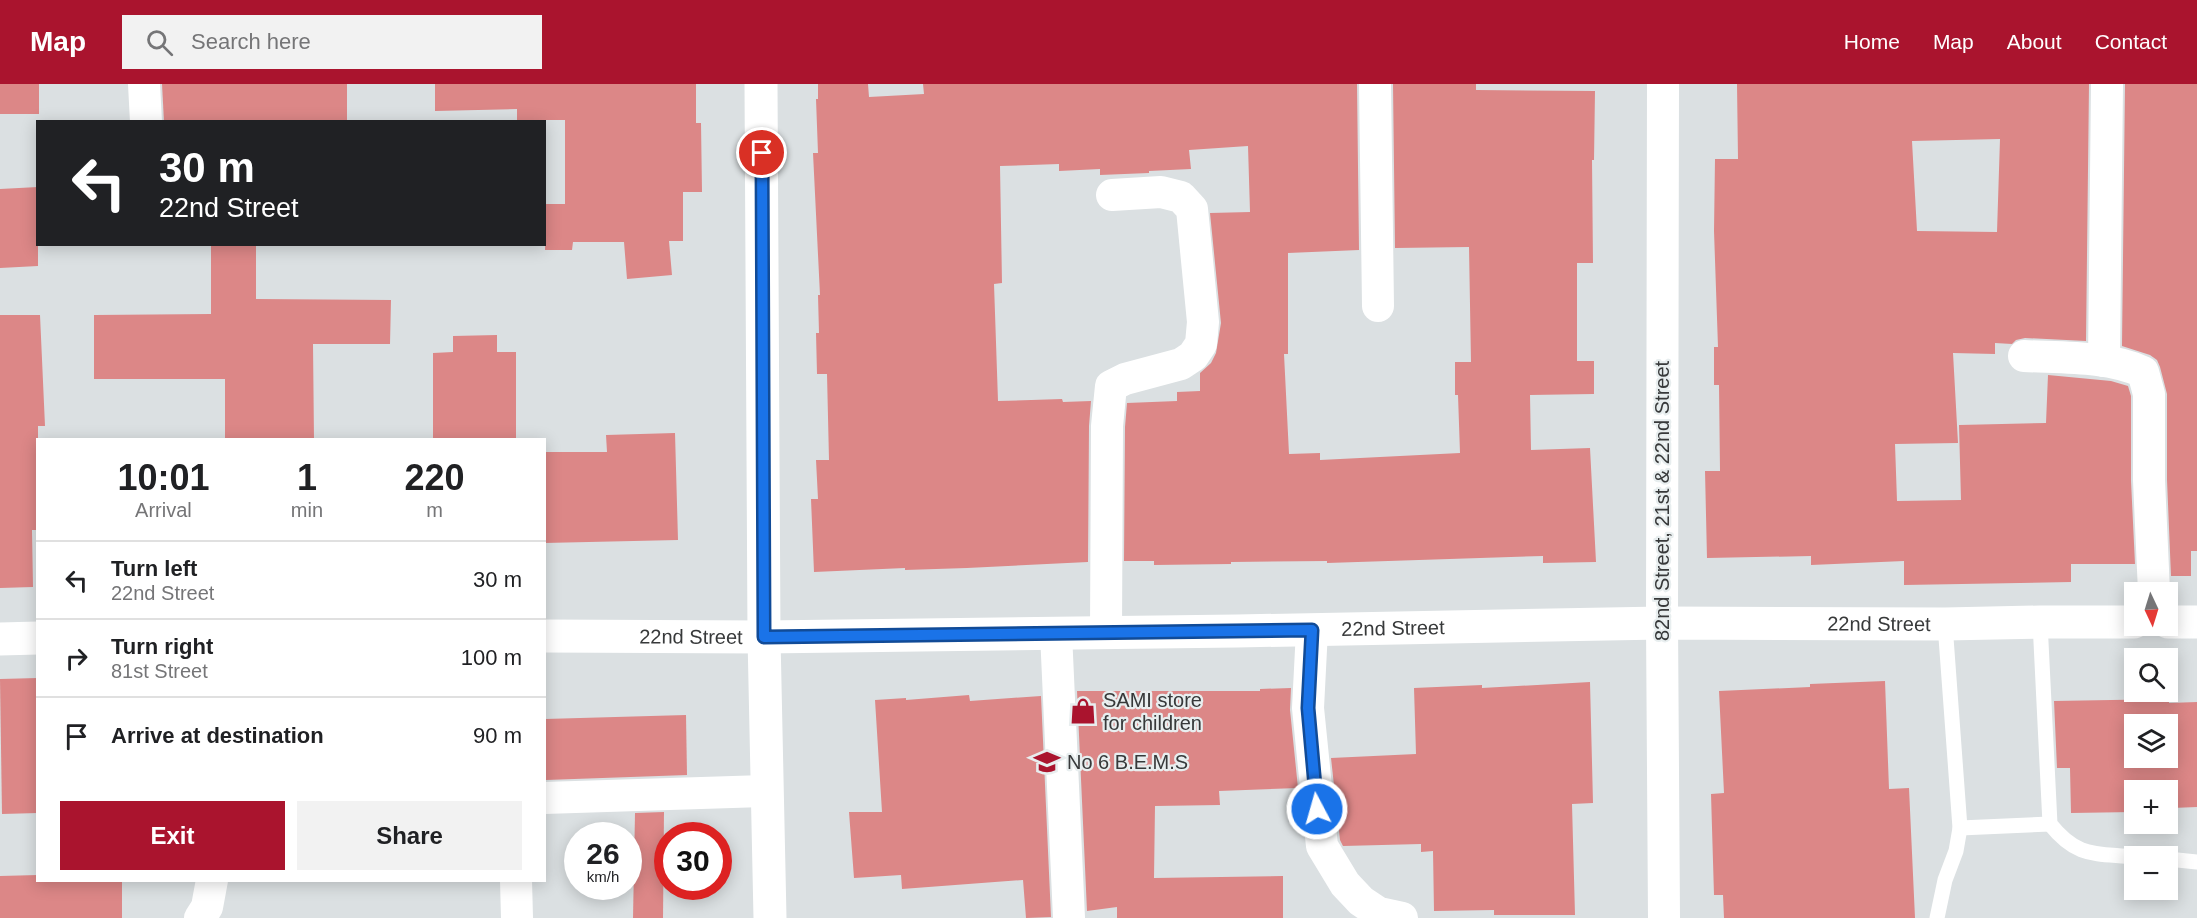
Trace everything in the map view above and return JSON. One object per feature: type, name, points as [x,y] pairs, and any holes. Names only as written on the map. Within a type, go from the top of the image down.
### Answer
[{"type":"main road","points":[[761,84],[764,637],[770,918]]},
{"type":"main road","name":"22nd Street","points":[[546,636],[764,637],[1662,623],[2124,622]]},
{"type":"main road","points":[[2178,622],[2197,622]]},
{"type":"main road","points":[[0,639],[36,638]]},
{"type":"street","points":[[144,84],[146,120]]},
{"type":"street","points":[[1375,84],[1378,306]]},
{"type":"street","name":"82nd Street, 21st & 22nd Street","points":[[1663,84],[1664,918]]},
{"type":"street","points":[[2104,362],[2107,84]]},
{"type":"street","points":[[1106,632],[1107,426],[1111,386],[1125,379],[1181,364],[1193,356],[1201,344],[1203,322],[1192,209],[1181,197],[1161,192],[1112,195]]},
{"type":"street","points":[[2024,356],[2104,362],[2131,367],[2143,372],[2149,394],[2149,480],[2154,582]]},
{"type":"street","points":[[1312,630],[1308,708],[1322,846],[1345,884],[1361,901],[1379,913],[1402,918]]},
{"type":"street","points":[[1056,633],[1069,918]]},
{"type":"street","points":[[546,798],[768,790]]},
{"type":"street","points":[[200,918],[207,907],[212,882]]},
{"type":"street","points":[[516,882],[517,918]]},
{"type":"lane","points":[[2040,622],[2050,824],[2063,840],[2076,849],[2124,856]]},
{"type":"lane","points":[[1937,918],[1945,880],[1956,851],[1960,828],[1945,624]]},
{"type":"lane","points":[[1960,828],[2050,824]]},
{"type":"lane","points":[[2178,861],[2197,862]]},
{"type":"building","points":[[0,84],[39,84],[39,114],[0,114]]},
{"type":"building","points":[[162,84],[347,84],[347,120],[164,120]]},
{"type":"building","points":[[435,84],[696,84],[696,123],[701,123],[702,192],[683,192],[683,241],[669,241],[672,275],[627,279],[624,242],[573,242],[572,250],[545,250],[546,204],[565,204],[565,120],[517,120],[517,109],[435,111]]},
{"type":"building","points":[[818,84],[868,84],[869,97],[924,94],[923,84],[1357,84],[1359,250],[1288,253],[1288,354],[1284,354],[1289,454],[1320,453],[1320,460],[1460,453],[1458,395],[1455,395],[1455,362],[1471,362],[1469,247],[1395,248],[1393,84],[1476,84],[1476,90],[1595,91],[1594,160],[1592,160],[1593,263],[1577,263],[1577,361],[1594,361],[1594,394],[1530,395],[1531,450],[1590,448],[1596,562],[1543,563],[1543,556],[1327,563],[1327,561],[1231,562],[1231,564],[1154,565],[1154,561],[1124,561],[1127,403],[1177,401],[1177,392],[1200,391],[1200,373],[1211,363],[1216,353],[1221,323],[1210,213],[1250,212],[1248,146],[1189,150],[1191,169],[1149,171],[1149,173],[1100,175],[1100,169],[1059,171],[1059,164],[1000,166],[1002,283],[994,284],[998,401],[1062,399],[1063,402],[1091,401],[1088,562],[814,572],[811,499],[818,499],[816,460],[829,460],[827,374],[817,374],[816,333],[819,333],[818,295],[820,295],[813,153],[818,153],[816,99],[818,99]]},
{"type":"building","points":[[1737,84],[2089,84],[2086,341],[2025,338],[2016,340],[2012,344],[1995,343],[1995,354],[1953,353],[1958,443],[1895,444],[1897,501],[1961,500],[1959,425],[2046,423],[2048,375],[2111,381],[2128,386],[2131,396],[2131,481],[2135,564],[2071,564],[2071,582],[1904,585],[1904,561],[1811,565],[1811,556],[1707,558],[1705,471],[1720,471],[1719,385],[1714,385],[1714,347],[1718,347],[1714,231],[1715,159],[1738,159]],"holes":[[[2000,139],[1997,232],[1917,231],[1912,141]]]},
{"type":"building","points":[[2125,84],[2197,84],[2197,551],[2191,551],[2191,576],[2171,576],[2167,480],[2167,394],[2160,367],[2157,360],[2150,355],[2122,346]]},
{"type":"building","points":[[36,187],[38,266],[0,268],[0,189]]},
{"type":"building","points":[[211,246],[256,246],[256,299],[391,300],[390,344],[313,344],[314,438],[225,438],[225,379],[94,379],[94,315],[211,314]]},
{"type":"building","points":[[0,315],[40,315],[45,426],[38,426],[38,438],[36,438],[36,530],[32,530],[33,587],[0,588]]},
{"type":"building","points":[[497,335],[497,352],[516,352],[516,438],[433,438],[433,353],[453,352],[453,336]]},
{"type":"building","points":[[675,433],[678,540],[546,543],[546,452],[607,452],[606,435]]},
{"type":"building","points":[[36,678],[36,813],[2,814],[0,679]]},
{"type":"building","points":[[1885,681],[1889,789],[1909,788],[1915,918],[1724,918],[1723,895],[1714,895],[1711,794],[1724,793],[1719,691]]},
{"type":"building","points":[[1590,682],[1593,803],[1572,804],[1575,915],[1494,915],[1494,910],[1434,911],[1433,851],[1421,852],[1421,844],[1343,846],[1340,840],[1331,758],[1416,754],[1414,688],[1482,685],[1482,688]]},
{"type":"building","points":[[1291,688],[1290,710],[1298,788],[1219,791],[1220,805],[1155,806],[1154,878],[1283,876],[1283,918],[1117,918],[1117,907],[1087,911],[1077,691],[1260,691],[1260,689]]},
{"type":"building","points":[[969,695],[970,701],[1041,696],[1051,917],[1026,918],[1023,880],[902,889],[901,875],[854,878],[849,812],[882,812],[875,700]]},
{"type":"building","points":[[2054,701],[2197,702],[2197,807],[2178,808],[2178,780],[2124,780],[2124,812],[2071,813],[2070,768],[2057,768]]},
{"type":"building","points":[[686,715],[687,775],[546,780],[546,719]]},
{"type":"building","points":[[664,812],[664,822],[654,822],[654,900],[663,900],[663,918],[633,918],[633,900],[642,900],[642,822],[635,822],[635,813]]},
{"type":"building","points":[[36,875],[36,882],[122,882],[122,918],[0,918],[0,876]]},
{"type":"place","name":"SAMI store for children","points":[[1083,711]]},
{"type":"place","name":"No 6 B.E.M.S","points":[[1047,762]]},
{"type":"route","points":[[762,153],[764,637],[1312,630],[1308,708],[1317,809]]}]
